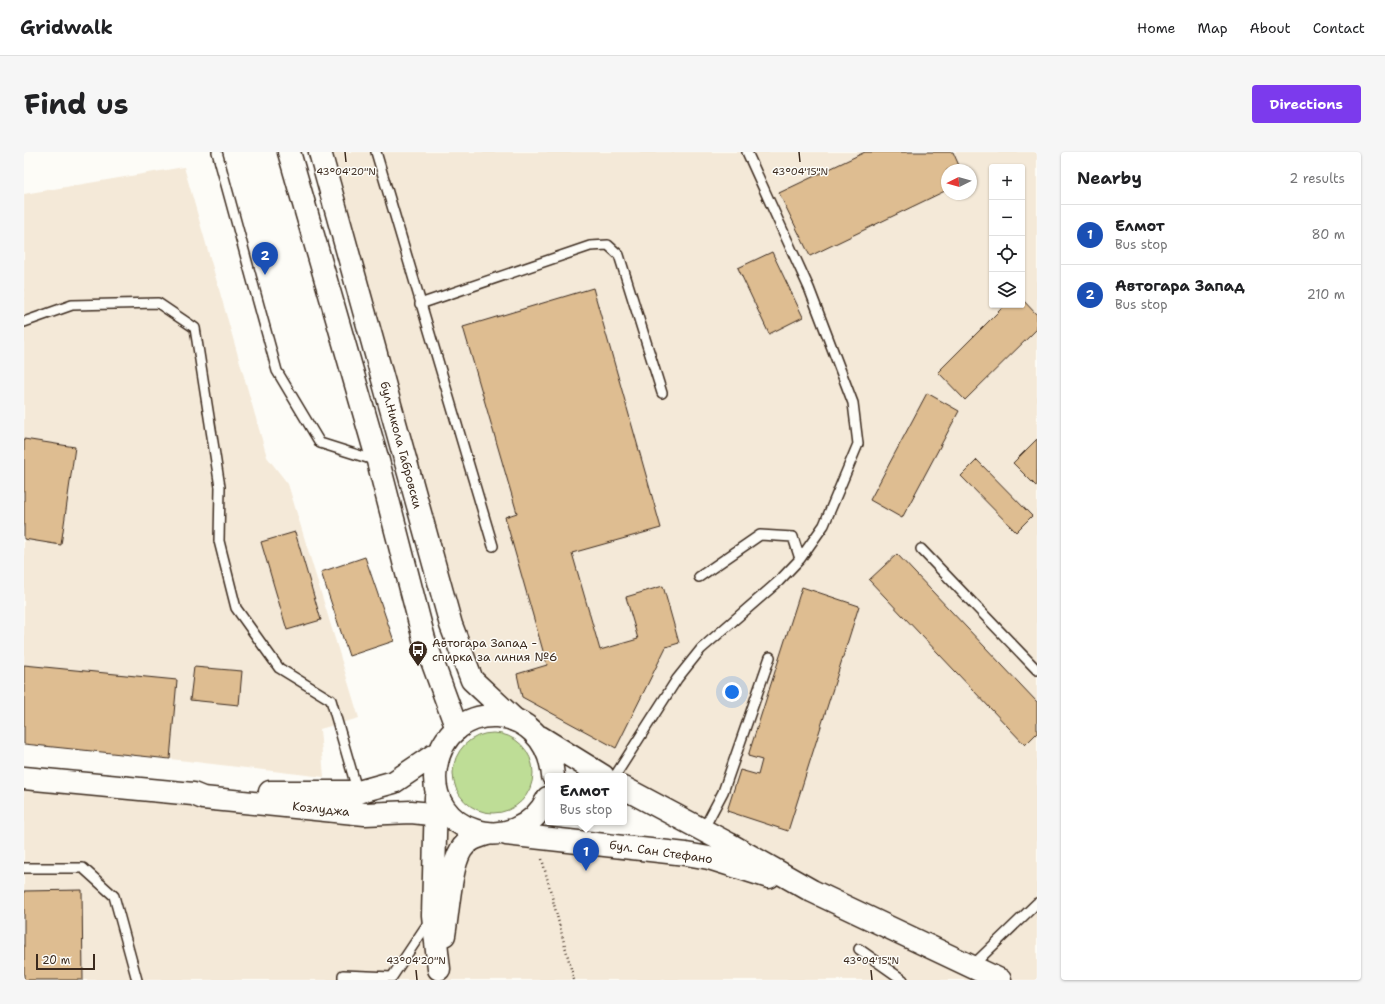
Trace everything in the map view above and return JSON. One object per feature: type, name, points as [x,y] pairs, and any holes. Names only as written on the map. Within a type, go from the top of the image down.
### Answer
[{"type":"main road","points":[[289,152],[378,461],[424,639],[457,729]]},
{"type":"main road","name":"бул.Никола Габровски","points":[[320,152],[451,626],[472,680],[515,720]]},
{"type":"main road","points":[[439,974],[433,915],[443,807],[436,786],[435,768],[440,751],[447,739],[457,729],[471,720],[490,716],[502,716],[528,726],[539,736],[598,773]]},
{"type":"main road","points":[[539,736],[547,748],[552,762],[553,773]]},
{"type":"main road","name":"Козлуджа","points":[[362,803],[440,751]]},
{"type":"main road","name":"Козлуджа","points":[[24,778],[193,794],[204,791],[362,803],[411,812],[443,815]]},
{"type":"main road","name":"бул. Сан Стефано","points":[[627,790],[812,891],[1000,980]]},
{"type":"main road","points":[[439,974],[455,868],[461,850],[470,840],[519,829],[532,820],[545,804]]},
{"type":"main road","points":[[443,815],[470,829],[496,834]]},
{"type":"main road","name":"бул. Сан Стефано","points":[[496,834],[536,836],[709,858],[812,891]]},
{"type":"lane","points":[[217,152],[278,371],[320,443],[378,461]]},
{"type":"lane","points":[[376,152],[493,546]]},
{"type":"lane","points":[[617,773],[677,679],[701,649],[780,581],[800,559],[824,525],[858,444],[853,403],[809,288],[747,152]]},
{"type":"lane","points":[[420,304],[590,246],[608,245],[619,254],[662,393]]},
{"type":"lane","points":[[24,322],[72,305],[158,303],[195,328],[220,486],[219,541],[236,608],[279,668],[330,700],[362,803]]},
{"type":"lane","points":[[699,577],[760,535],[793,536],[800,559]]},
{"type":"lane","points":[[921,549],[1037,670]]},
{"type":"lane","points":[[703,830],[723,792],[770,657]]},
{"type":"lane","points":[[24,868],[83,868],[114,896],[137,980]]},
{"type":"lane","points":[[972,966],[1037,903]]},
{"type":"lane","points":[[343,980],[343,975],[392,979],[433,915]]},
{"type":"lane","points":[[859,949],[903,980]]},
{"type":"path","points":[[536,836],[574,980]]},
{"type":"shaded area","points":[[320,152],[1037,152],[1037,980],[24,980],[24,779],[365,814],[686,854],[810,890],[627,790],[627,773],[599,773],[472,680]]},
{"type":"shaded area","points":[[184,167],[267,457],[288,484],[359,718],[320,729],[324,777],[24,744],[24,194]]},
{"type":"green space","points":[[493,733],[508,736],[521,745],[530,758],[533,773],[530,788],[521,801],[508,810],[493,813],[478,810],[465,801],[456,788],[453,773],[456,758],[465,745],[478,736]]},
{"type":"building","points":[[865,152],[953,152],[958,164],[941,164],[941,193],[810,256],[779,193]]},
{"type":"building","points":[[772,252],[803,317],[769,334],[738,268]]},
{"type":"building","points":[[593,288],[661,528],[572,553],[600,650],[638,639],[626,597],[663,586],[679,643],[666,647],[616,748],[522,697],[517,674],[547,665],[505,517],[517,513],[463,327]]},
{"type":"building","points":[[1025,302],[1037,315],[1037,329],[965,400],[938,372],[1002,308],[1025,308]]},
{"type":"building","points":[[927,393],[959,411],[902,518],[870,500]]},
{"type":"building","points":[[24,439],[75,447],[61,545],[24,539]]},
{"type":"building","points":[[1037,439],[1037,487],[1013,463]]},
{"type":"building","points":[[977,460],[1032,516],[1016,532],[961,476]]},
{"type":"building","points":[[295,532],[321,620],[287,630],[261,542]]},
{"type":"building","points":[[897,554],[1037,702],[1037,733],[1025,745],[869,580]]},
{"type":"building","points":[[365,557],[394,641],[349,656],[321,572]]},
{"type":"building","points":[[802,587],[859,606],[788,831],[727,811],[740,770],[758,775],[762,760],[748,756]]},
{"type":"building","points":[[24,665],[177,680],[170,759],[24,744]]},
{"type":"building","points":[[194,667],[242,671],[239,705],[190,700]]},
{"type":"building","points":[[82,890],[83,980],[24,980],[24,891]]},
{"type":"place","name":"Автогара Запад","points":[[265,275]]},
{"type":"place","name":"Автогара Запад - спирка за линия №6","points":[[418,667]]},
{"type":"place","name":"Елмот","points":[[586,871]]}]
